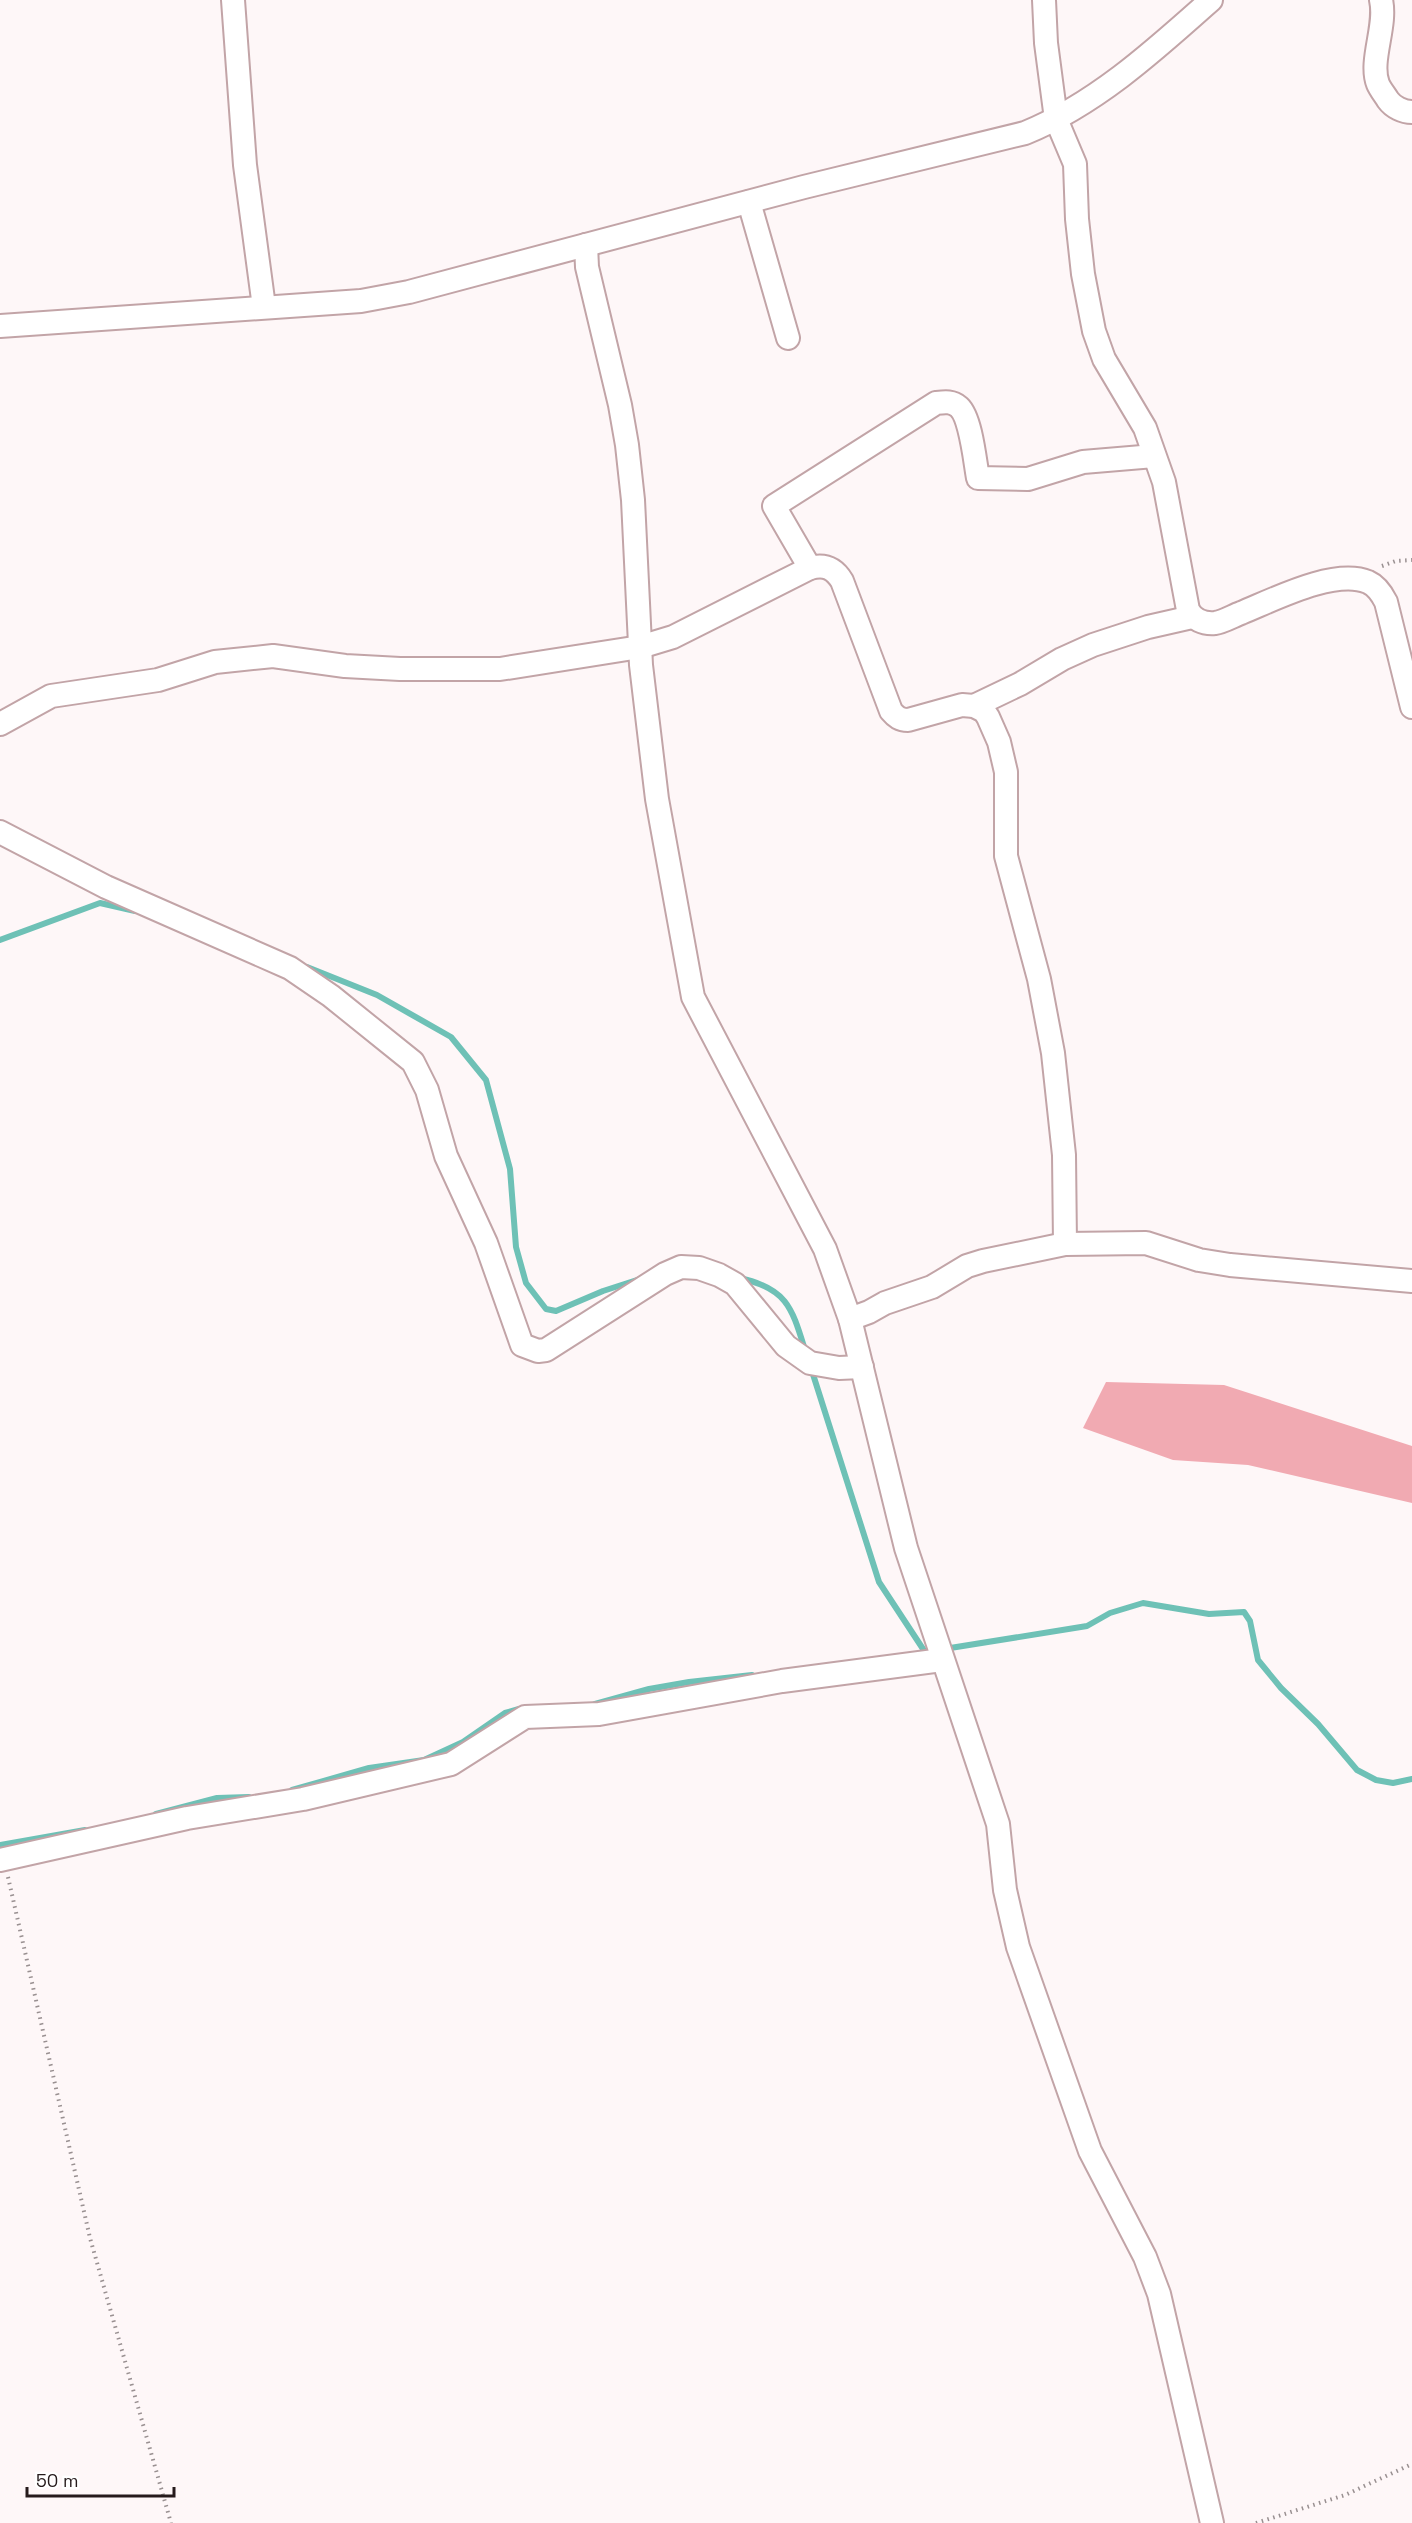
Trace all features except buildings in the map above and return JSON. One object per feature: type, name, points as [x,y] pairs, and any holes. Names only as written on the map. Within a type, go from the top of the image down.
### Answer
[{"type":"street","points":[[233,0],[245,165],[264,307]]},
{"type":"street","points":[[1044,0],[1046,43],[1056,119],[1076,164],[1077,219],[1083,274],[1094,331],[1104,359],[1145,428],[1170,503],[1185,601],[1192,616],[1200,621],[1216,623],[1301,588],[1342,580],[1368,582],[1379,590],[1386,602],[1412,707]]},
{"type":"street","points":[[0,326],[361,301],[409,292],[749,202],[1025,133],[1056,119],[1153,52],[1212,0]]},
{"type":"street","points":[[1381,0],[1382,21],[1377,83],[1392,105],[1406,112],[1412,112]]},
{"type":"street","points":[[749,202],[788,338]]},
{"type":"street","points":[[586,245],[587,267],[620,405],[627,446],[633,500],[640,647],[657,799],[693,997],[825,1249],[850,1319],[906,1548],[998,1824],[1005,1890],[1018,1947],[1072,2107],[1103,2180],[1145,2258],[1159,2294],[1212,2523]]},
{"type":"street","points":[[810,568],[774,506],[936,403],[948,401],[959,407],[965,416],[978,478],[1028,478],[1083,462],[1154,456]]},
{"type":"street","points":[[0,724],[51,696],[158,680],[214,662],[273,656],[378,668],[500,669],[640,647],[673,637],[810,568],[828,567],[838,573],[842,581],[891,711],[896,717],[908,720],[962,705],[974,706],[984,711],[999,742],[1006,772],[1006,856],[1039,979],[1053,1053],[1064,1155],[1065,1244]]},
{"type":"street","points":[[974,706],[1093,645],[1148,627],[1192,616]]},
{"type":"street","points":[[0,832],[106,887],[290,968],[331,996],[413,1062],[427,1090],[446,1156],[486,1243],[522,1346],[538,1351],[546,1350],[665,1274],[681,1267],[699,1268],[735,1284],[786,1346],[810,1363],[839,1368],[862,1367]]},
{"type":"street","points":[[850,1319],[885,1303],[932,1287],[975,1263],[1065,1244],[1146,1243],[1199,1260],[1230,1265],[1412,1281]]},
{"type":"street","points":[[2,1859],[187,1818],[303,1799],[451,1764],[525,1717],[599,1714],[782,1681],[942,1660]]},
{"type":"path","points":[[2,1859],[90,2238],[171,2523]]},
{"type":"path","points":[[1256,2523],[1345,2495],[1412,2464]]},
{"type":"shaded area","points":[[1106,1382],[1224,1385],[1412,1446],[1412,1503],[1248,1465],[1173,1460],[1083,1428]]},
{"type":"waterway","points":[[0,940],[100,903],[135,911]]},
{"type":"waterway","points":[[307,967],[377,995],[451,1037],[486,1080],[510,1169],[516,1247],[526,1283],[546,1309],[556,1311],[603,1291],[640,1279]]},
{"type":"waterway","points":[[739,1278],[755,1282],[778,1294],[791,1311],[805,1350]]},
{"type":"waterway","points":[[811,1368],[879,1582],[925,1652]]},
{"type":"waterway","points":[[944,1649],[1087,1626],[1110,1613],[1143,1603],[1209,1614],[1244,1612],[1250,1621],[1258,1660],[1357,1770],[1376,1780],[1393,1783],[1412,1779]]},
{"type":"waterway","points":[[595,1704],[649,1689],[752,1675]]},
{"type":"waterway","points":[[292,1790],[369,1768],[424,1760],[463,1742],[505,1713],[519,1709]]},
{"type":"waterway","points":[[156,1814],[217,1798],[249,1797]]},
{"type":"waterway","points":[[0,1845],[85,1830]]}]
